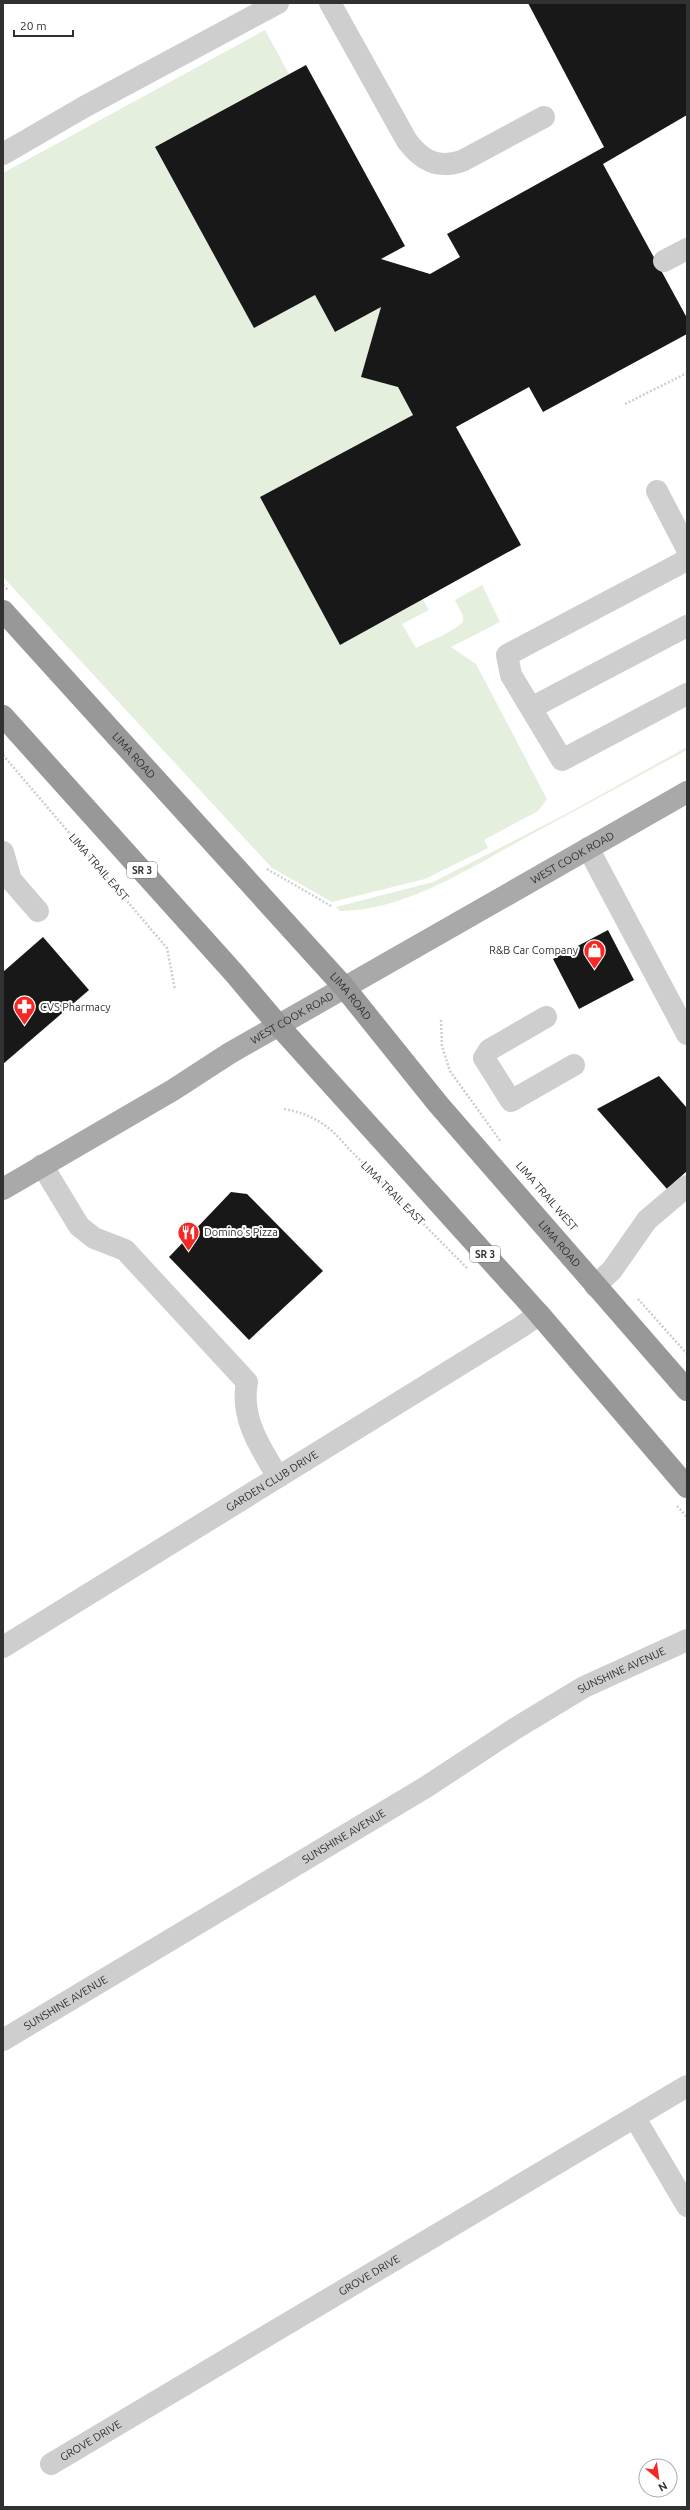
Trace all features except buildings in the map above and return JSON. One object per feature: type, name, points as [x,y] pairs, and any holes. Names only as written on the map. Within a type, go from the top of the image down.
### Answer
[{"type":"highway","name":"LIMA ROAD","points":[[3,611],[344,987],[438,1104],[594,1286],[687,1390]]},
{"type":"highway","name":"SR 3","points":[[3,716],[234,973],[279,1026],[540,1314],[687,1487]]},
{"type":"main road","name":"WEST COOK ROAD","points":[[3,1189],[344,987],[687,792]]},
{"type":"street","points":[[3,154],[84,107],[278,3]]},
{"type":"street","points":[[330,3],[408,141],[416,153],[427,161],[448,165],[462,161],[544,117]]},
{"type":"street","points":[[664,261],[687,249]]},
{"type":"street","points":[[657,491],[687,549]]},
{"type":"street","points":[[687,560],[507,655],[511,675],[562,760],[687,694]]},
{"type":"street","points":[[531,708],[687,626]]},
{"type":"street","points":[[588,848],[687,1034]]},
{"type":"street","points":[[3,852],[11,880],[38,911]]},
{"type":"street","points":[[546,1017],[489,1050],[484,1058],[511,1102],[574,1065]]},
{"type":"street","points":[[42,1165],[79,1226],[94,1238],[125,1250],[247,1382],[244,1398],[253,1436],[278,1477]]},
{"type":"street","points":[[594,1286],[612,1270],[647,1220],[687,1186]]},
{"type":"street","name":"GARDEN CLUB DRIVE","points":[[3,1647],[522,1327],[540,1314]]},
{"type":"street","name":"SUNSHINE AVENUE","points":[[3,2040],[426,1787],[516,1728],[584,1687],[687,1640]]},
{"type":"street","name":"GROVE DRIVE","points":[[51,2464],[687,2086]]},
{"type":"street","points":[[635,2118],[687,2206]]},
{"type":"path","points":[[625,404],[687,373]]},
{"type":"path","name":"LIMA TRAIL EAST","points":[[3,755],[167,948],[175,990]]},
{"type":"path","points":[[441,1020],[442,1046],[450,1072],[506,1149]]},
{"type":"path","name":"LIMA TRAIL EAST","points":[[284,1110],[298,1112],[333,1130],[348,1148],[469,1270]]},
{"type":"path","points":[[637,1298],[687,1354]]},
{"type":"green space","points":[[265,30],[289,74],[155,148],[254,328],[315,295],[336,332],[381,307],[361,377],[398,387],[413,415],[260,497],[340,645],[422,598],[429,610],[402,624],[416,648],[447,633],[463,622],[463,616],[455,600],[482,585],[500,622],[451,647],[476,664],[547,799],[538,811],[484,840],[488,848],[425,879],[332,902],[272,868],[3,577],[3,173]]},
{"type":"green space","points":[[687,747],[687,750],[464,872],[415,895],[365,909],[340,911],[336,907],[433,882],[568,813]]},
{"type":"place","name":"R&B Car Company","points":[[594,970]]},
{"type":"place","name":"CVS Pharmacy","points":[[24,1026]]},
{"type":"place","name":"Domino's Pizza","points":[[188,1252]]}]
